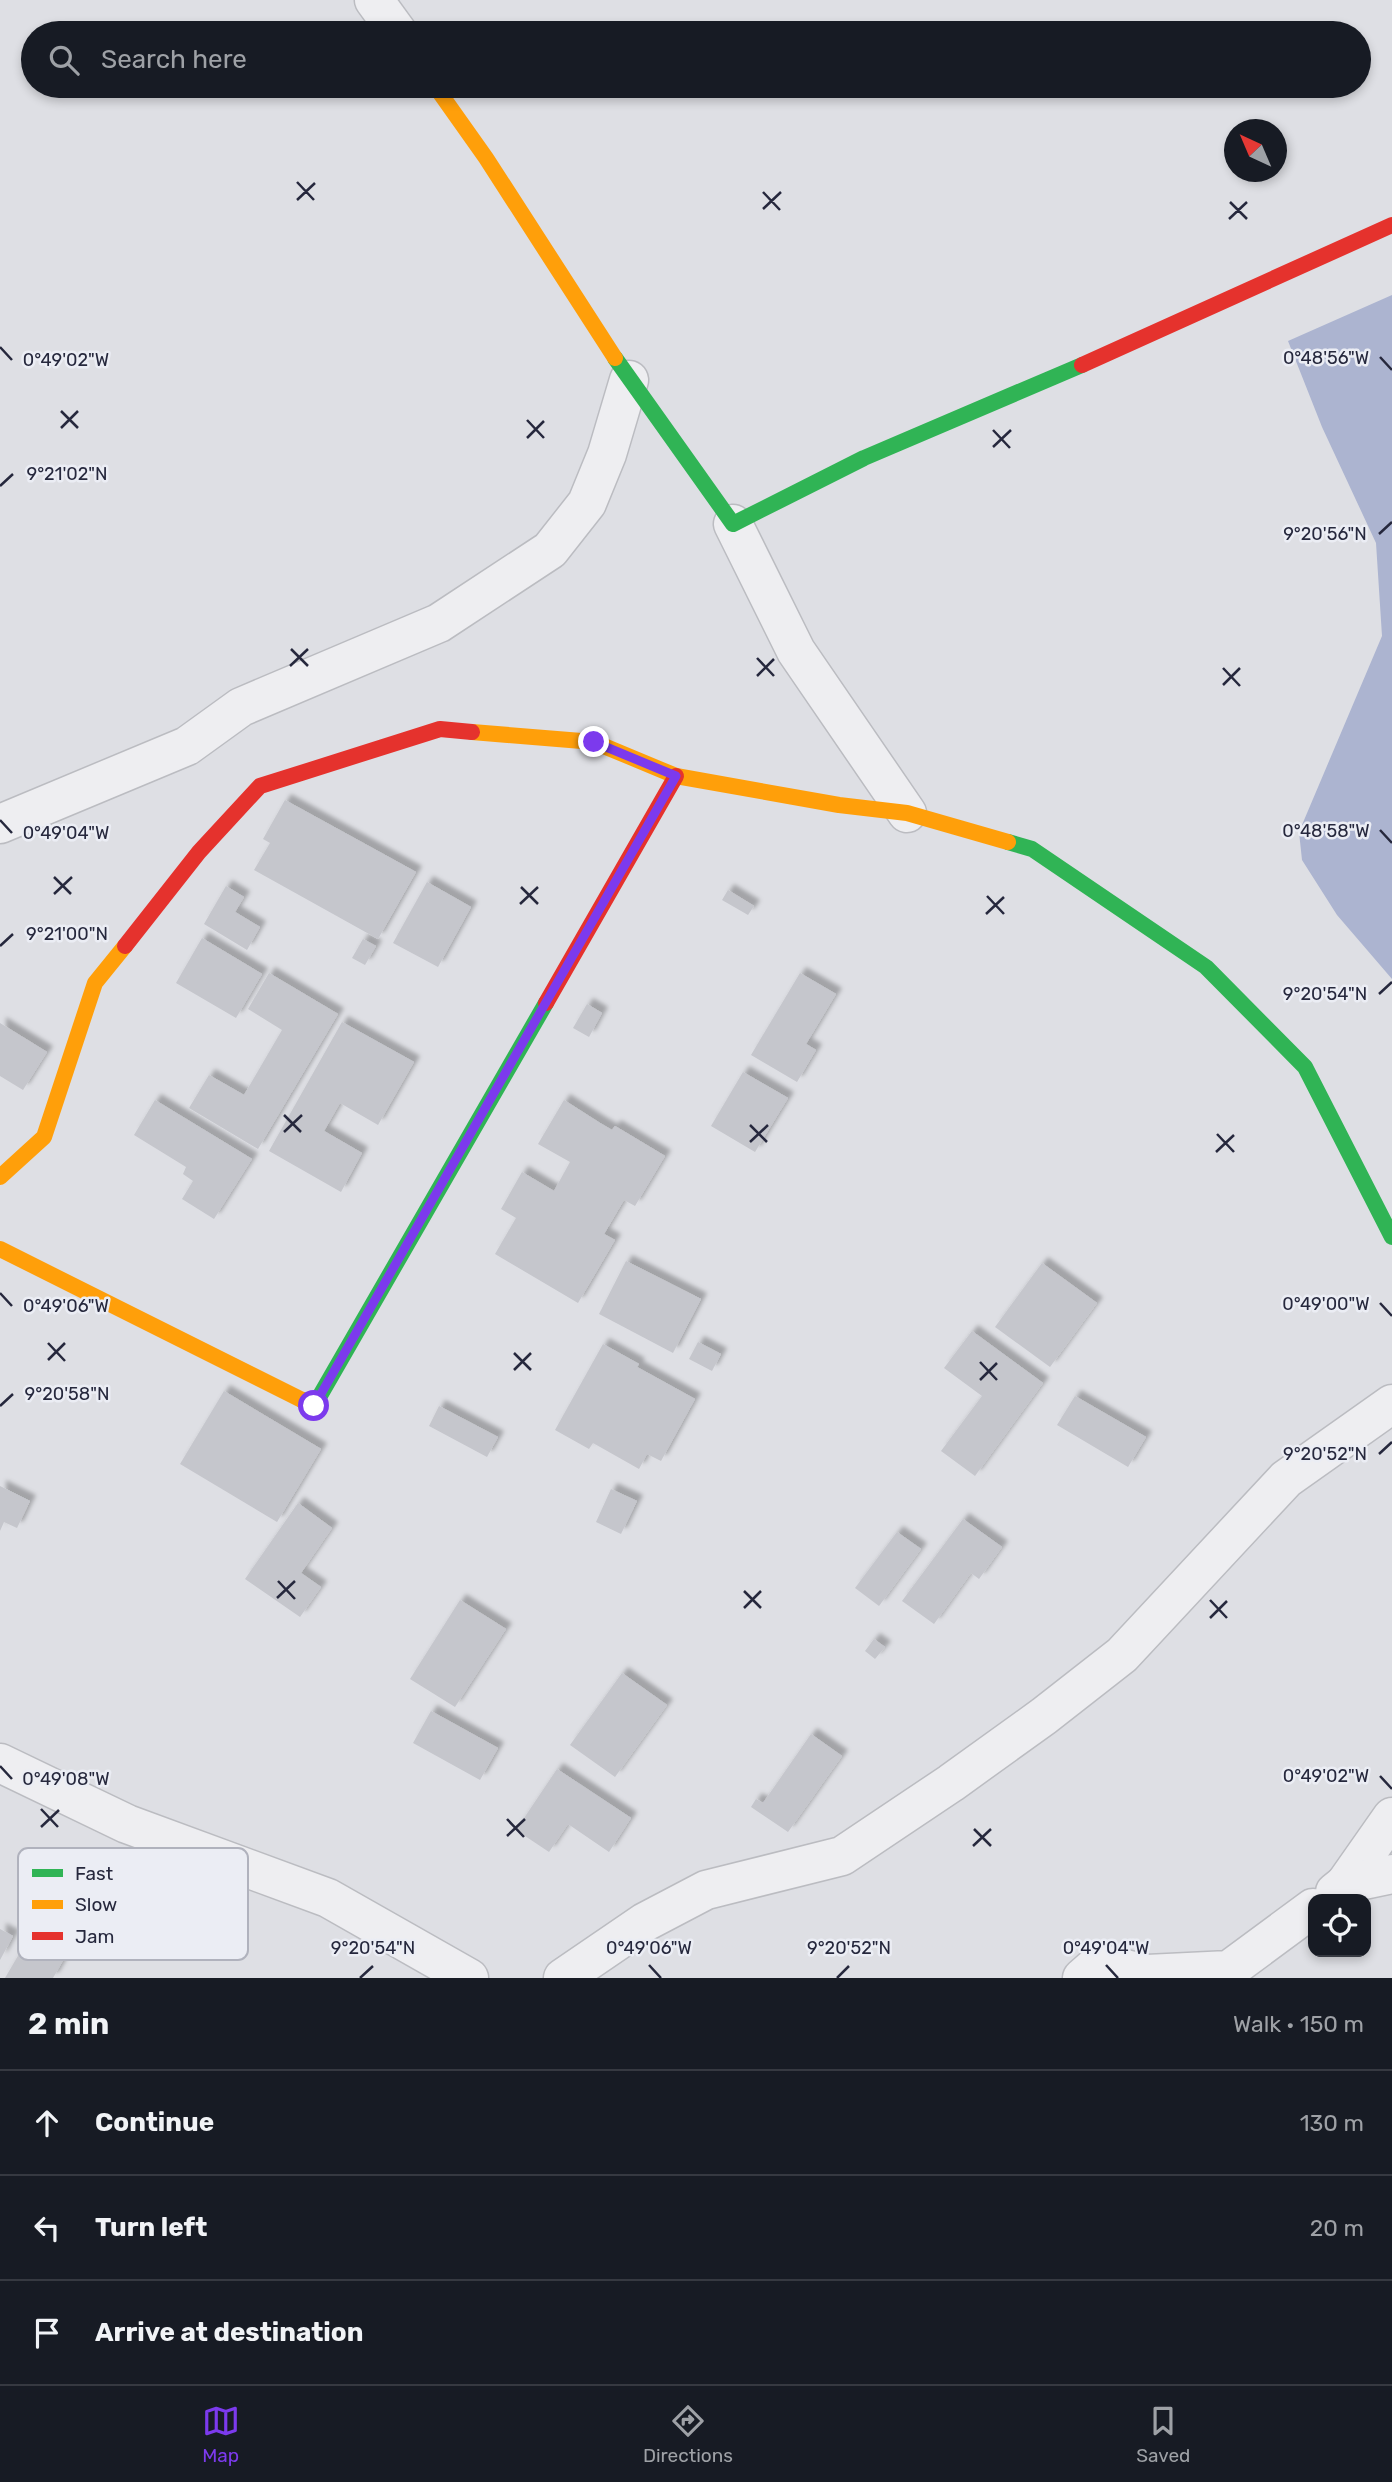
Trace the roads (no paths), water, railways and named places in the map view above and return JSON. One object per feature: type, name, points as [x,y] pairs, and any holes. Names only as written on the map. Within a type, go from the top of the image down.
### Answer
[{"type":"street","points":[[374,0],[389,21]]},
{"type":"street","points":[[444,98],[486,158],[629,380],[733,524],[796,651],[907,813]]},
{"type":"street","points":[[733,524],[864,458],[1060,375],[1392,225]]},
{"type":"street","points":[[0,824],[187,746],[241,707],[439,623],[505,582],[550,550],[587,503],[607,454],[629,380]]},
{"type":"street","points":[[0,1177],[44,1137],[95,983],[199,852],[260,786],[440,729],[594,742],[676,776],[907,813],[1032,849],[1206,968],[1305,1067],[1392,1237]]},
{"type":"street","points":[[0,1248],[314,1406],[676,776]]},
{"type":"street","points":[[564,1978],[645,1922],[706,1891],[842,1856],[951,1783],[1122,1655],[1286,1479],[1392,1404]]},
{"type":"street","points":[[0,1763],[127,1824],[192,1848]]},
{"type":"street","points":[[1335,1892],[1392,1817]]},
{"type":"street","points":[[248,1869],[328,1898],[468,1978]]},
{"type":"street","points":[[1335,1892],[1392,1874]]},
{"type":"street","points":[[1082,1978],[1098,1963],[1147,1974],[1228,1970],[1308,1912]]},
{"type":"water","points":[[1392,295],[1392,979],[1337,915],[1302,860],[1299,832],[1382,636],[1376,543],[1322,427],[1288,341]]}]
